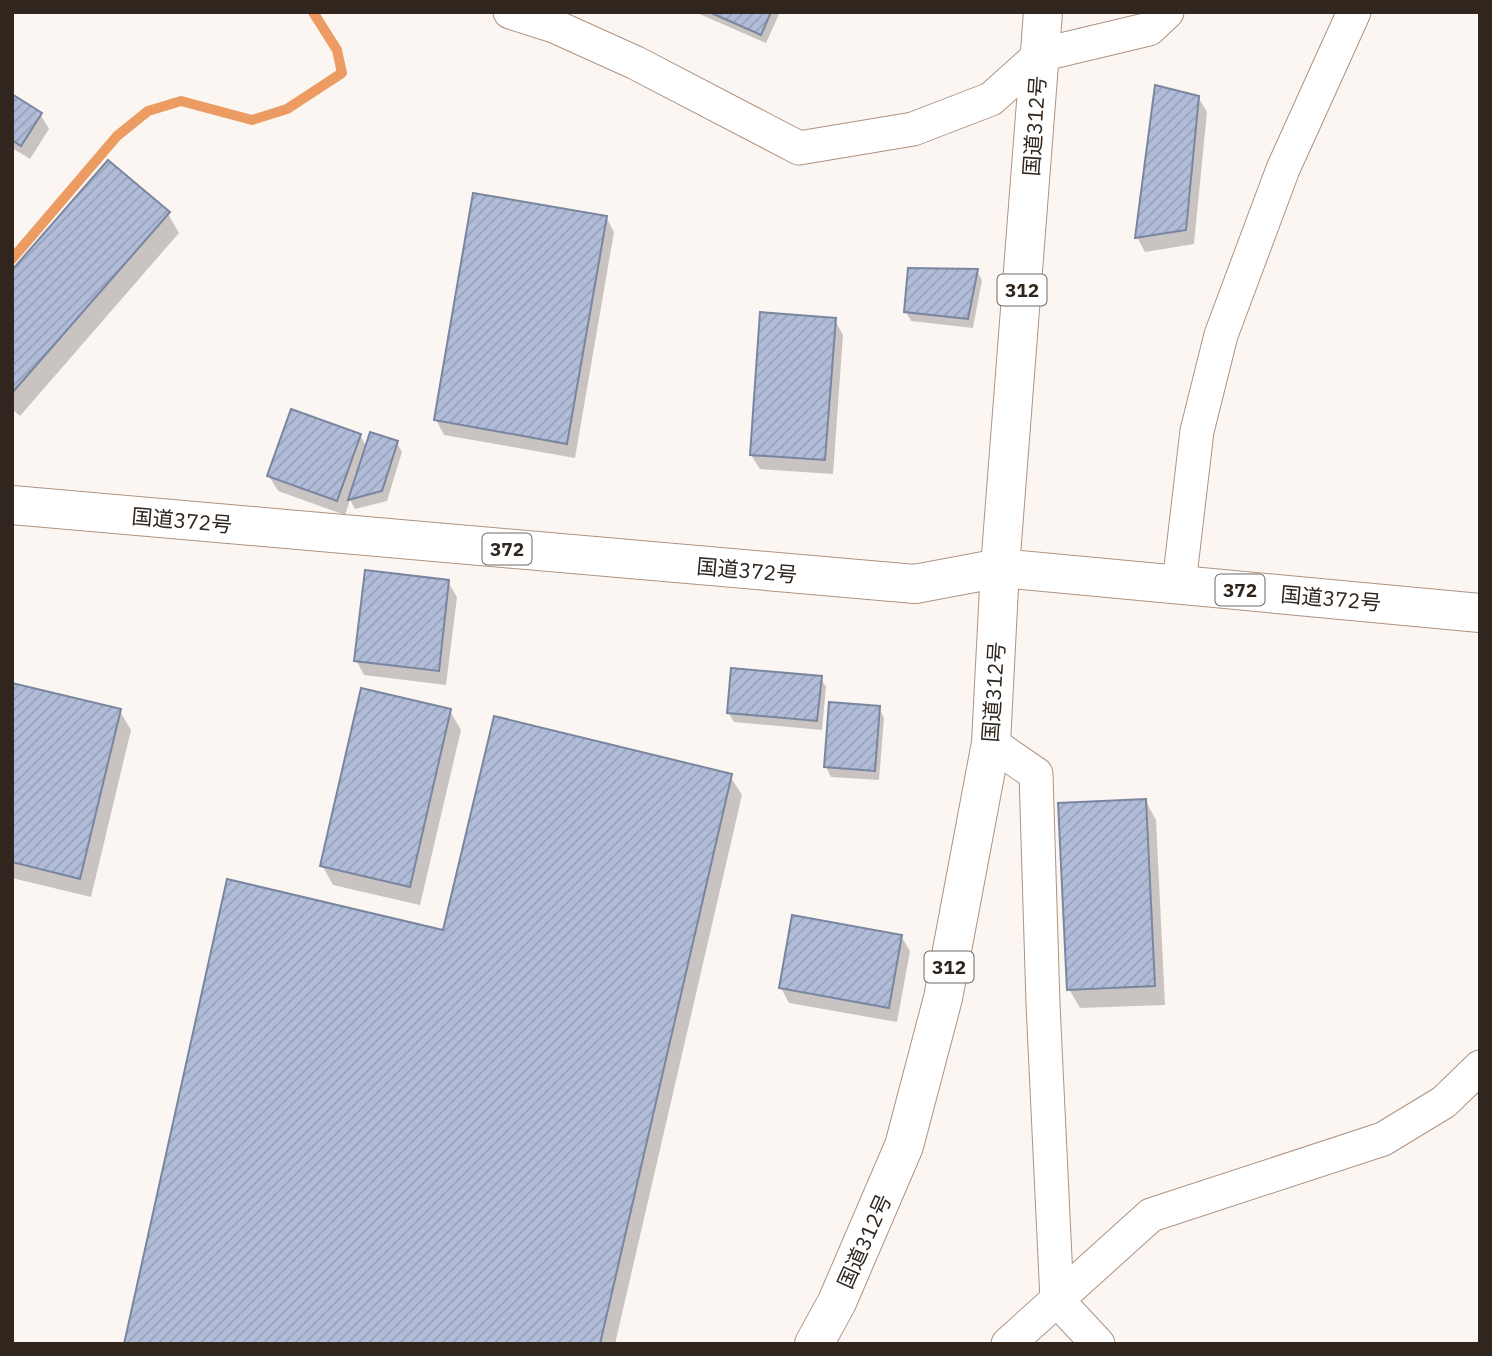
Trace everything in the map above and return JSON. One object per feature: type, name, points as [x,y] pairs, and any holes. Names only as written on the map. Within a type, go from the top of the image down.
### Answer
[{"type":"highway","name":"国道312号","points":[[814,1344],[837,1302],[904,1146],[943,998],[991,743],[1000,568],[1043,12]]},
{"type":"highway","name":"国道372号","points":[[12,505],[915,584],[1000,568],[1480,612]]},
{"type":"street","points":[[510,12],[554,26],[636,63],[799,148],[913,129],[991,99],[1040,55],[1149,29],[1167,12]]},
{"type":"street","points":[[1179,584],[1198,431],[1221,335],[1283,169],[1354,12]]},
{"type":"street","points":[[991,743],[1036,774],[1043,1004],[1057,1300],[1098,1344]]},
{"type":"street","points":[[1008,1344],[1151,1215],[1383,1139],[1444,1102],[1480,1067]]},
{"type":"building","points":[[709,12],[771,12],[761,35]]},
{"type":"building","points":[[1155,85],[1199,96],[1186,230],[1135,238]]},
{"type":"building","points":[[12,94],[42,113],[21,146],[12,140]]},
{"type":"building","points":[[108,160],[170,212],[12,393],[12,270]]},
{"type":"building","points":[[473,193],[607,216],[567,444],[434,420]]},
{"type":"building","points":[[908,268],[978,269],[968,319],[904,312]]},
{"type":"building","points":[[760,312],[836,318],[825,460],[750,455]]},
{"type":"building","points":[[291,409],[361,434],[337,501],[267,476]]},
{"type":"building","points":[[370,432],[398,441],[382,491],[348,500]]},
{"type":"building","points":[[365,570],[449,580],[439,671],[354,661]]},
{"type":"building","points":[[731,668],[822,676],[817,721],[727,713]]},
{"type":"building","points":[[12,683],[121,709],[80,879],[12,862]]},
{"type":"building","points":[[361,688],[451,709],[410,887],[320,866]]},
{"type":"building","points":[[829,702],[880,706],[875,771],[824,767]]},
{"type":"building","points":[[494,716],[732,774],[600,1344],[124,1344],[227,879],[443,930]]},
{"type":"building","points":[[1146,799],[1155,986],[1067,990],[1058,803]]},
{"type":"building","points":[[792,915],[902,935],[889,1008],[779,988]]},
{"type":"waterway","points":[[12,259],[117,136],[148,111],[181,101],[252,120],[287,109],[342,73],[337,50],[313,12]]}]
